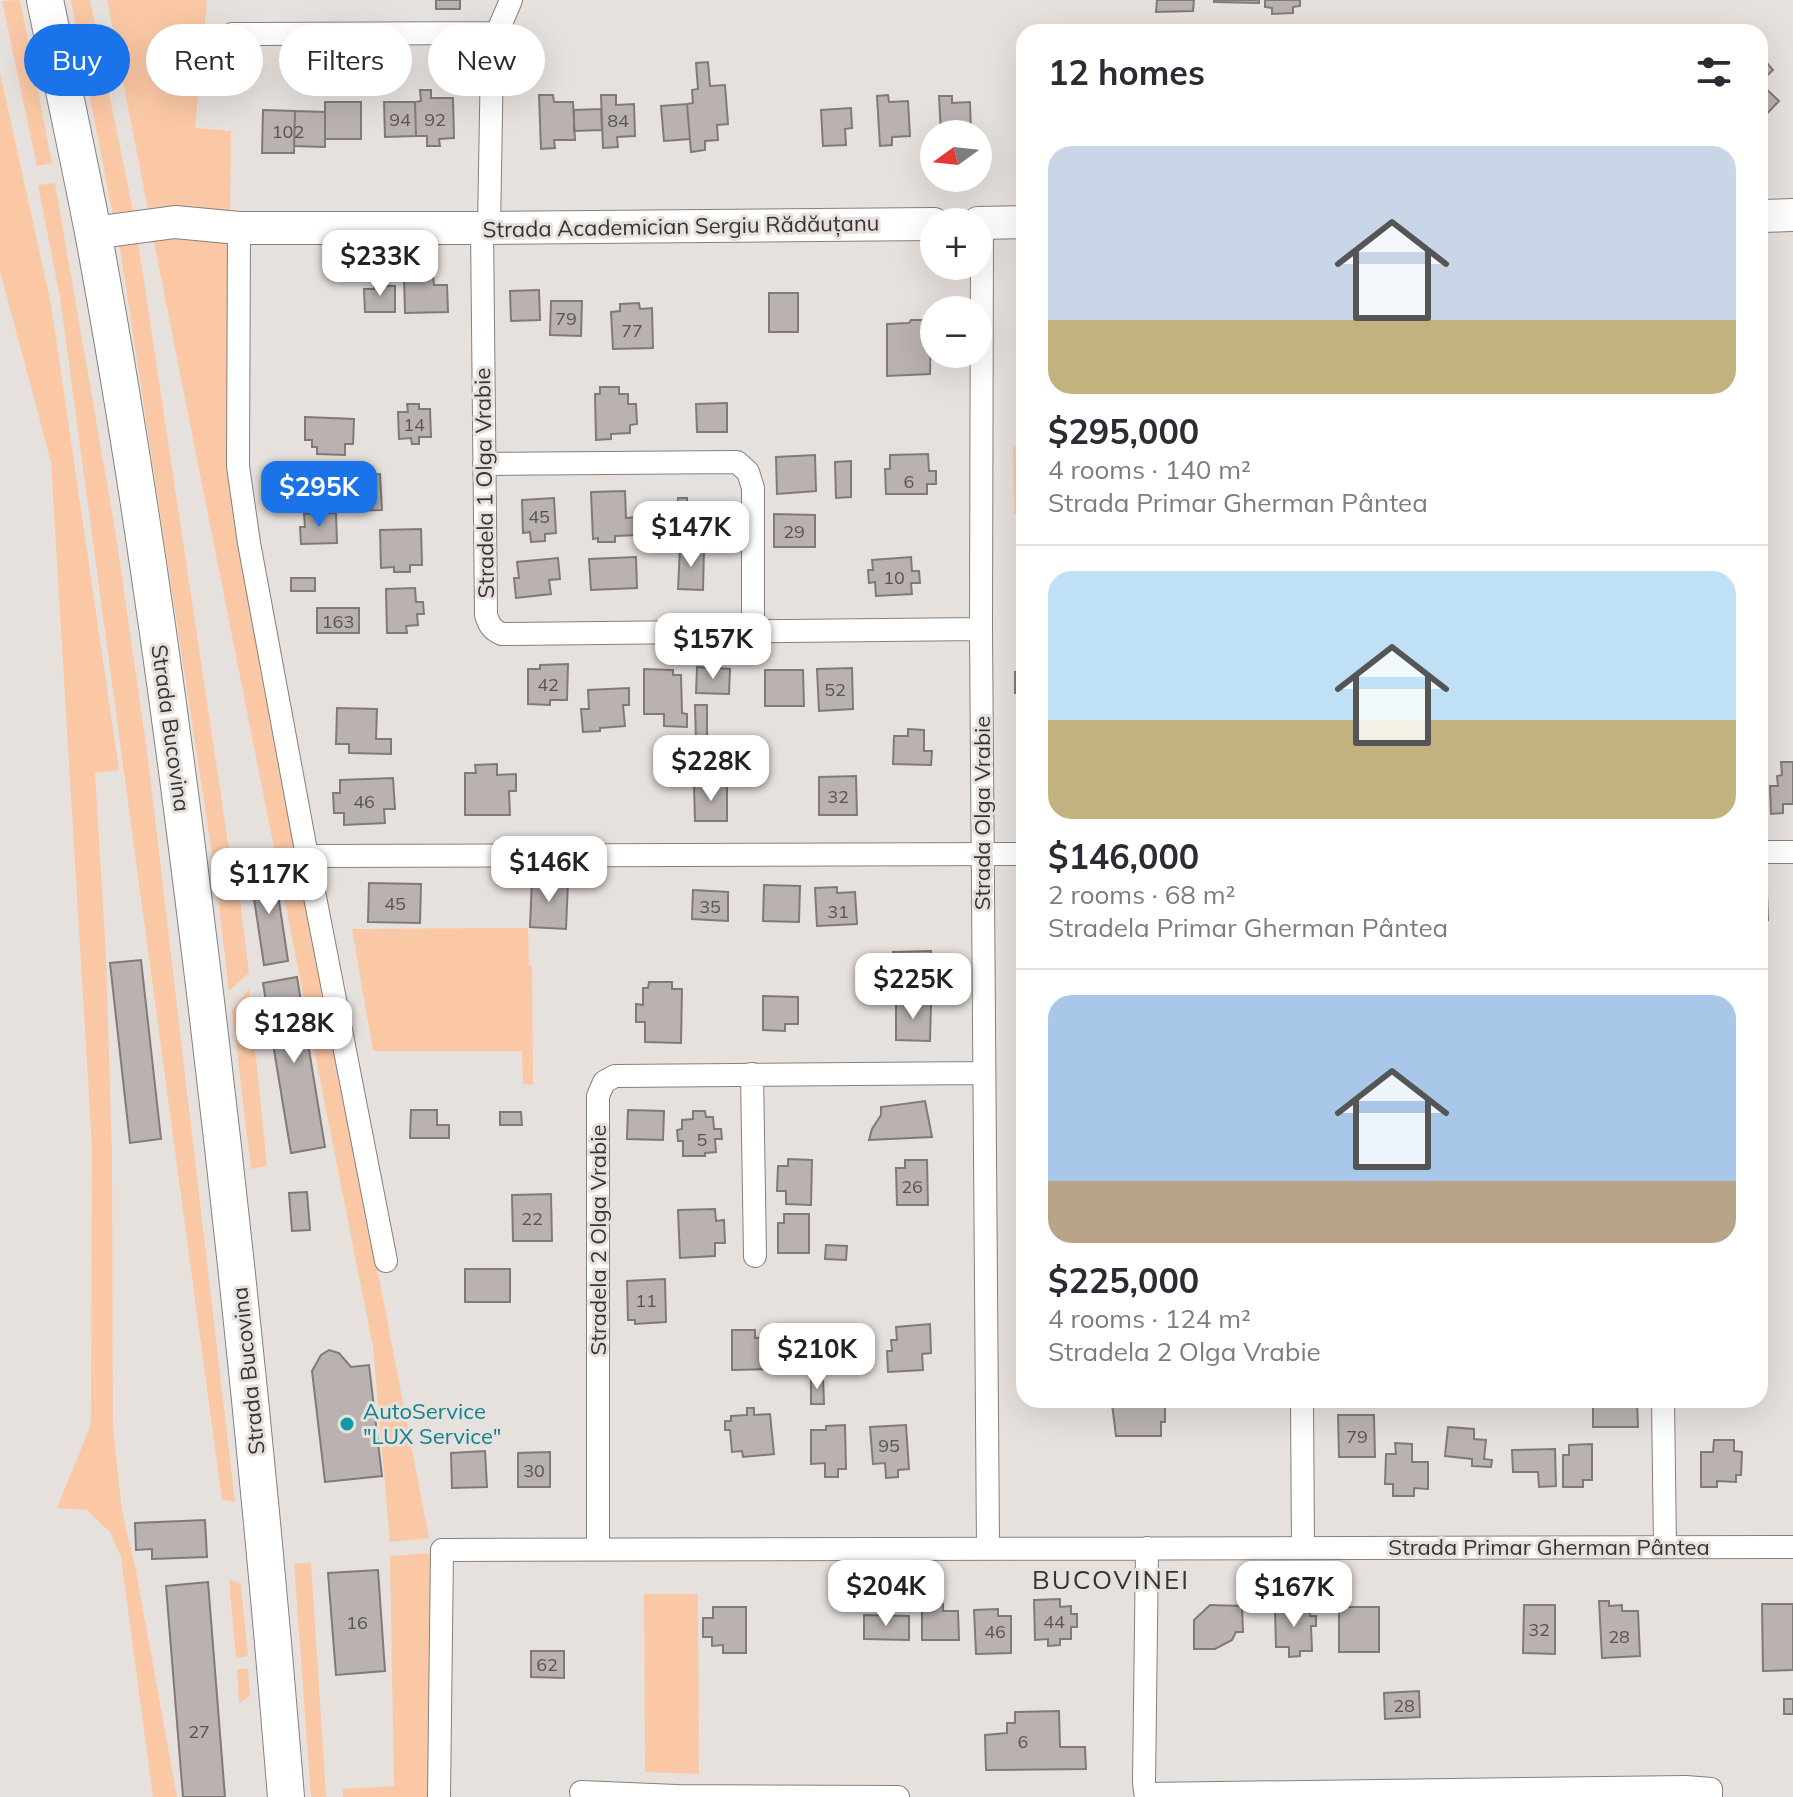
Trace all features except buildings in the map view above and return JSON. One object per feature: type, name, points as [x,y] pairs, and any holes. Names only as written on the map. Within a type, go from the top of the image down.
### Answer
[{"type":"main road","name":"Strada Bucovina","points":[[45,0],[93,233],[143,530],[185,830],[228,1174],[267,1559],[286,1797]]},
{"type":"street","name":"Stradela 1 Olga Vrabie","points":[[501,24],[511,0]]},
{"type":"street","points":[[263,34],[428,33]]},
{"type":"street","name":"Stradela 1 Olga Vrabie","points":[[491,96],[484,464],[486,615],[490,626],[502,634],[981,629]]},
{"type":"street","points":[[1768,216],[1793,215]]},
{"type":"street","name":"Strada Academician Sergiu Rădăuțanu","points":[[93,233],[175,222],[239,228],[920,224]]},
{"type":"street","points":[[992,223],[1016,222]]},
{"type":"street","points":[[239,228],[238,466],[249,543],[307,856],[386,1261]]},
{"type":"street","name":"Strada Olga Vrabie","points":[[980,280],[988,1547]]},
{"type":"street","points":[[484,464],[737,462],[748,472],[753,488],[753,631]]},
{"type":"street","points":[[1768,852],[1793,852]]},
{"type":"street","points":[[307,856],[1016,854]]},
{"type":"street","name":"Stradela 2 Olga Vrabie","points":[[598,1549],[600,1089],[604,1082],[615,1076],[983,1073]]},
{"type":"street","points":[[752,1074],[755,1256]]},
{"type":"street","points":[[1302,1408],[1303,1547]]},
{"type":"street","points":[[1663,1408],[1665,1547]]},
{"type":"street","name":"Strada Primar Gherman Pântea","points":[[439,1797],[442,1550],[1793,1547]]},
{"type":"street","points":[[1147,1548],[1146,1795],[1382,1794],[1686,1787],[1711,1789],[1711,1797]]},
{"type":"street","points":[[581,1792],[676,1796],[898,1796]]},
{"type":"shaded area","points":[[20,0],[25,24],[24,96],[39,96],[52,163],[37,166],[2,1]]},
{"type":"shaded area","points":[[71,0],[90,0],[95,24],[76,24]]},
{"type":"shaded area","points":[[107,0],[207,0],[205,24],[146,24],[146,96],[198,96],[195,128],[231,131],[230,218],[149,214],[126,96],[130,96],[130,24],[112,24]]},
{"type":"shaded area","points":[[0,73],[51,304],[119,770],[95,773],[106,956],[112,1154],[113,1429],[122,1511],[136,1571],[177,1797],[153,1797],[121,1557],[110,1532],[87,1510],[57,1508],[91,1424],[92,1147],[51,462],[0,271]]},
{"type":"shaded area","points":[[90,96],[110,96],[134,216],[113,216]]},
{"type":"shaded area","points":[[55,183],[116,535],[148,758],[235,1502],[222,1500],[60,297],[38,185]]},
{"type":"shaded area","points":[[137,234],[233,876],[213,861],[119,242]]},
{"type":"shaded area","points":[[153,237],[230,239],[230,464],[296,845],[429,1538],[390,1542],[373,1347]]},
{"type":"shaded area","points":[[1013,446],[1016,446],[1016,514]]},
{"type":"shaded area","points":[[216,880],[239,891],[249,973],[229,991]]},
{"type":"shaded area","points":[[528,928],[529,965],[532,966],[533,1085],[523,1084],[522,1051],[373,1051],[352,929]]},
{"type":"shaded area","points":[[249,989],[267,1166],[251,1169],[232,1010]]},
{"type":"shaded area","points":[[431,1553],[429,1797],[343,1797],[343,1789],[394,1786],[390,1556]]},
{"type":"shaded area","points":[[311,1562],[326,1797],[311,1797],[294,1564]]},
{"type":"shaded area","points":[[229,1579],[241,1584],[248,1656],[236,1658]]},
{"type":"shaded area","points":[[644,1594],[698,1594],[699,1774],[645,1772]]},
{"type":"shaded area","points":[[237,1669],[248,1669],[250,1696],[239,1703]]},
{"type":"place","name":"AutoService \"LUX Service\"","points":[[347,1424]]},
{"type":"district","name":"BUCOVINEI","points":[[1111,1579]]}]
